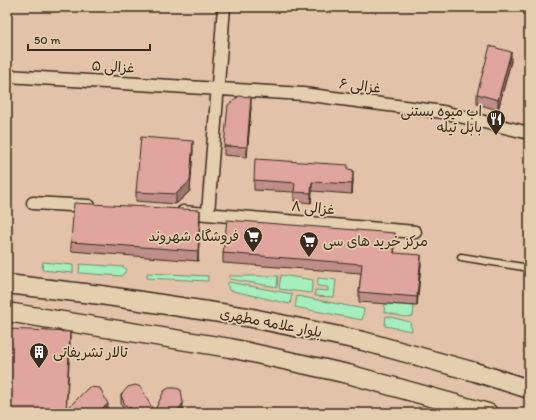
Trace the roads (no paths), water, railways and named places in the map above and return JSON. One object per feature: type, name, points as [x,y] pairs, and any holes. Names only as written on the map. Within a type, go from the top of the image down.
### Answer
[{"type":"main road","name":"بلوار علامه مطهری","points":[[7,284],[102,295],[247,317],[363,341],[475,372],[529,389]]},
{"type":"main road","points":[[7,312],[230,348],[348,374],[488,413]]},
{"type":"street","points":[[208,213],[224,7]]},
{"type":"street","name":"غزالی ۵","points":[[7,76],[218,88]]},
{"type":"street","name":"غزالی ۶","points":[[218,88],[303,94],[443,112],[529,133]]},
{"type":"street","points":[[33,203],[104,207]]},
{"type":"street","name":"غزالی ۸","points":[[168,211],[208,213],[415,232]]},
{"type":"lane","points":[[461,257],[529,268]]},
{"type":"place","name":"اب میوه بستنی بابل تیله","points":[[496,136]]},
{"type":"place","name":"فروشگاه شهروند","points":[[253,253]]},
{"type":"place","name":"مرکز خرید های سی","points":[[309,258]]},
{"type":"place","name":"تالار تشریفاتی","points":[[39,369]]}]
